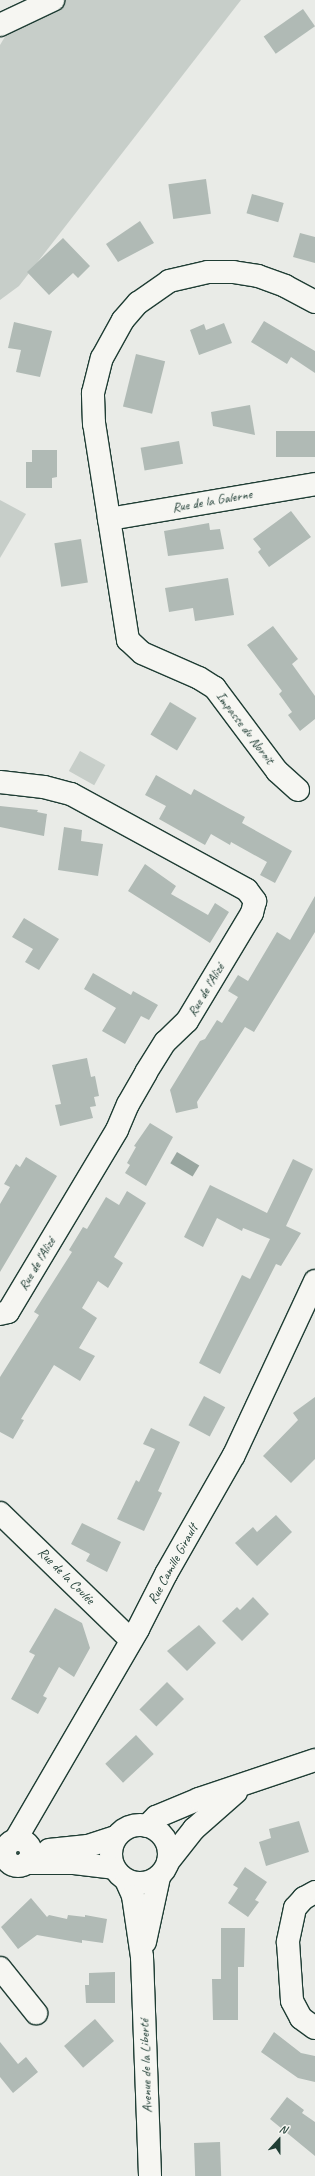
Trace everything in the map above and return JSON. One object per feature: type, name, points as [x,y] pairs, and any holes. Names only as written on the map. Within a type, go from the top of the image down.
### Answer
[{"type":"street","points":[[0,25],[53,0]]},
{"type":"street","name":"Impasse du Noroit","points":[[298,790],[277,771],[215,688],[199,678],[142,653],[128,640],[94,424],[93,393],[102,358],[110,340],[138,304],[169,281],[208,272],[258,276],[285,286],[315,302]]},
{"type":"street","name":"Rue de la Galerne","points":[[109,519],[315,484]]},
{"type":"street","name":"Rue de l'Alizé","points":[[0,782],[44,787],[71,794],[247,890],[255,901],[252,913],[187,1021],[165,1042],[146,1073],[128,1104],[117,1130],[8,1312],[0,1314]]},
{"type":"street","name":"Rue Camille Girault","points":[[15,1854],[131,1640],[234,1455],[315,1281]]},
{"type":"street","name":"Rue de la Coulée","points":[[0,1513],[131,1640]]},
{"type":"street","name":"Avenue de la Liberté","points":[[142,1956],[163,1869],[169,1853],[163,1836],[147,1826],[156,1817],[170,1811],[315,1760]]},
{"type":"street","name":"Avenue de la Liberté","points":[[163,1869],[194,1829],[222,1802],[246,1784]]},
{"type":"street","points":[[15,1854],[74,1848],[116,1837],[130,1826],[147,1826]]},
{"type":"street","name":"Avenue de la Liberté","points":[[116,1837],[110,1852],[120,1874],[133,1896],[142,1956],[150,2176]]},
{"type":"street","points":[[15,1854],[74,1863],[120,1874],[143,1884],[163,1869]]},
{"type":"street","points":[[315,1892],[304,1898],[295,1908],[288,1942],[292,2001],[301,2018],[315,2028]]},
{"type":"street","points":[[0,1968],[36,2013]]},
{"type":"shaded area","points":[[27,0],[241,0],[19,286],[0,300],[0,45]]},
{"type":"shaded area","points":[[0,500],[26,514],[0,558]]},
{"type":"shaded area","points":[[80,751],[105,765],[94,785],[69,771]]},
{"type":"shaded area","points":[[177,1152],[199,1165],[193,1177],[170,1163]]},
{"type":"building","points":[[303,9],[315,26],[276,54],[264,37]]},
{"type":"building","points":[[206,179],[211,214],[173,219],[168,184]]},
{"type":"building","points":[[252,194],[284,203],[278,222],[246,213]]},
{"type":"building","points":[[140,221],[154,243],[118,262],[106,244]]},
{"type":"building","points":[[300,233],[315,237],[315,263],[293,257]]},
{"type":"building","points":[[63,238],[90,266],[78,278],[73,273],[49,295],[27,272]]},
{"type":"building","points":[[264,321],[315,351],[315,373],[291,357],[287,364],[251,342]]},
{"type":"building","points":[[14,322],[52,331],[40,377],[16,372],[21,350],[8,348]]},
{"type":"building","points":[[224,323],[232,343],[199,355],[190,330],[204,324],[206,330]]},
{"type":"building","points":[[136,354],[165,361],[152,414],[123,406]]},
{"type":"building","points":[[250,405],[255,435],[213,426],[211,412]]},
{"type":"building","points":[[276,431],[315,431],[315,457],[276,457]]},
{"type":"building","points":[[179,441],[183,464],[145,470],[141,448]]},
{"type":"building","points":[[32,450],[57,450],[57,477],[52,478],[52,488],[26,488],[26,462],[32,462]]},
{"type":"building","points":[[291,511],[311,537],[269,567],[258,552],[261,549],[253,539]]},
{"type":"building","points":[[209,523],[210,530],[220,529],[224,549],[168,556],[164,531]]},
{"type":"building","points":[[81,539],[88,582],[61,587],[54,543]]},
{"type":"building","points":[[228,578],[234,615],[195,621],[193,608],[169,612],[165,588]]},
{"type":"building","points":[[273,626],[298,659],[292,664],[315,696],[315,719],[300,731],[288,715],[292,712],[279,694],[282,691],[247,645]]},
{"type":"building","points":[[170,702],[197,718],[177,751],[150,735]]},
{"type":"building","points":[[156,775],[191,795],[194,789],[245,817],[242,823],[292,851],[275,883],[260,875],[267,862],[231,842],[230,845],[211,834],[205,845],[159,819],[166,806],[145,795]]},
{"type":"building","points":[[0,806],[38,810],[37,812],[47,814],[44,836],[0,827]]},
{"type":"building","points":[[64,827],[82,830],[81,841],[103,844],[98,876],[58,870]]},
{"type":"building","points":[[145,864],[176,886],[171,894],[208,915],[215,903],[229,912],[210,943],[128,891]]},
{"type":"building","points":[[315,896],[315,932],[254,1032],[245,1027],[197,1102],[198,1108],[176,1113],[170,1090],[200,1041],[205,1039],[217,1020],[222,1023],[238,997],[228,991],[238,975],[248,981],[277,932],[290,940]]},
{"type":"building","points":[[24,918],[59,939],[39,970],[25,962],[33,949],[12,937]]},
{"type":"building","points":[[93,973],[131,995],[133,991],[158,1005],[149,1020],[141,1016],[125,1044],[102,1031],[116,1008],[84,989]]},
{"type":"building","points":[[87,1058],[91,1077],[95,1076],[99,1096],[94,1097],[96,1106],[90,1107],[93,1118],[60,1126],[55,1105],[61,1104],[52,1065]]},
{"type":"building","points":[[150,1123],[173,1137],[146,1186],[125,1173],[130,1165],[127,1163],[136,1147],[134,1146]]},
{"type":"building","points":[[26,1157],[57,1176],[0,1272],[0,1204],[10,1187],[4,1184],[16,1164],[20,1167]]},
{"type":"building","points":[[293,1159],[313,1169],[286,1226],[301,1233],[281,1266],[276,1264],[220,1374],[199,1363],[242,1275],[250,1279],[270,1239],[243,1228],[242,1231],[217,1218],[203,1247],[184,1237],[210,1185],[267,1213]]},
{"type":"building","points":[[127,1191],[146,1203],[114,1257],[123,1263],[108,1288],[98,1281],[82,1308],[97,1318],[79,1348],[95,1356],[80,1381],[54,1365],[21,1419],[24,1420],[13,1439],[0,1432],[0,1377],[39,1315],[34,1312],[72,1252],[69,1250],[83,1227],[87,1229],[106,1197],[119,1205]]},
{"type":"building","points":[[204,1396],[225,1407],[210,1436],[189,1425]]},
{"type":"building","points":[[315,1397],[315,1459],[291,1483],[263,1456],[298,1420],[293,1413]]},
{"type":"building","points":[[151,1428],[180,1442],[158,1491],[162,1493],[144,1531],[117,1519],[136,1480],[139,1482],[155,1449],[143,1444]]},
{"type":"building","points":[[276,1515],[292,1532],[257,1566],[235,1543],[253,1527],[257,1532]]},
{"type":"building","points":[[82,1523],[121,1542],[107,1572],[86,1561],[90,1554],[71,1544]]},
{"type":"building","points":[[253,1597],[269,1614],[242,1641],[222,1621],[237,1607],[240,1610]]},
{"type":"building","points":[[55,1608],[82,1623],[90,1648],[74,1677],[59,1667],[43,1696],[47,1698],[38,1714],[11,1699],[35,1655],[29,1652]]},
{"type":"building","points":[[199,1625],[216,1643],[187,1671],[167,1651]]},
{"type":"building","points":[[167,1682],[184,1699],[156,1727],[139,1710]]},
{"type":"building","points":[[136,1735],[154,1754],[123,1783],[105,1764]]},
{"type":"building","points":[[299,1821],[309,1852],[266,1866],[259,1842],[271,1838],[269,1829]]},
{"type":"building","points":[[245,1867],[267,1882],[255,1900],[259,1902],[248,1917],[228,1903],[238,1888],[233,1885]]},
{"type":"building","points":[[31,1898],[47,1917],[49,1915],[67,1919],[68,1915],[85,1917],[85,1915],[107,1919],[103,1943],[82,1940],[82,1943],[37,1935],[18,1949],[1,1927]]},
{"type":"building","points":[[221,1928],[245,1928],[244,1967],[238,1967],[238,2020],[213,2020],[212,1979],[221,1979]]},
{"type":"building","points":[[115,1972],[115,2003],[86,2003],[85,1985],[89,1985],[89,1973]]},
{"type":"building","points":[[95,2019],[114,2041],[83,2068],[64,2046]]},
{"type":"building","points":[[274,2032],[301,2053],[315,2056],[315,2082],[298,2078],[261,2052]]},
{"type":"building","points":[[0,2042],[18,2064],[26,2057],[38,2072],[13,2093],[0,2077]]},
{"type":"building","points":[[287,2097],[304,2110],[302,2113],[315,2122],[315,2156],[270,2119]]},
{"type":"building","points":[[220,2142],[221,2176],[195,2176],[194,2143]]}]
